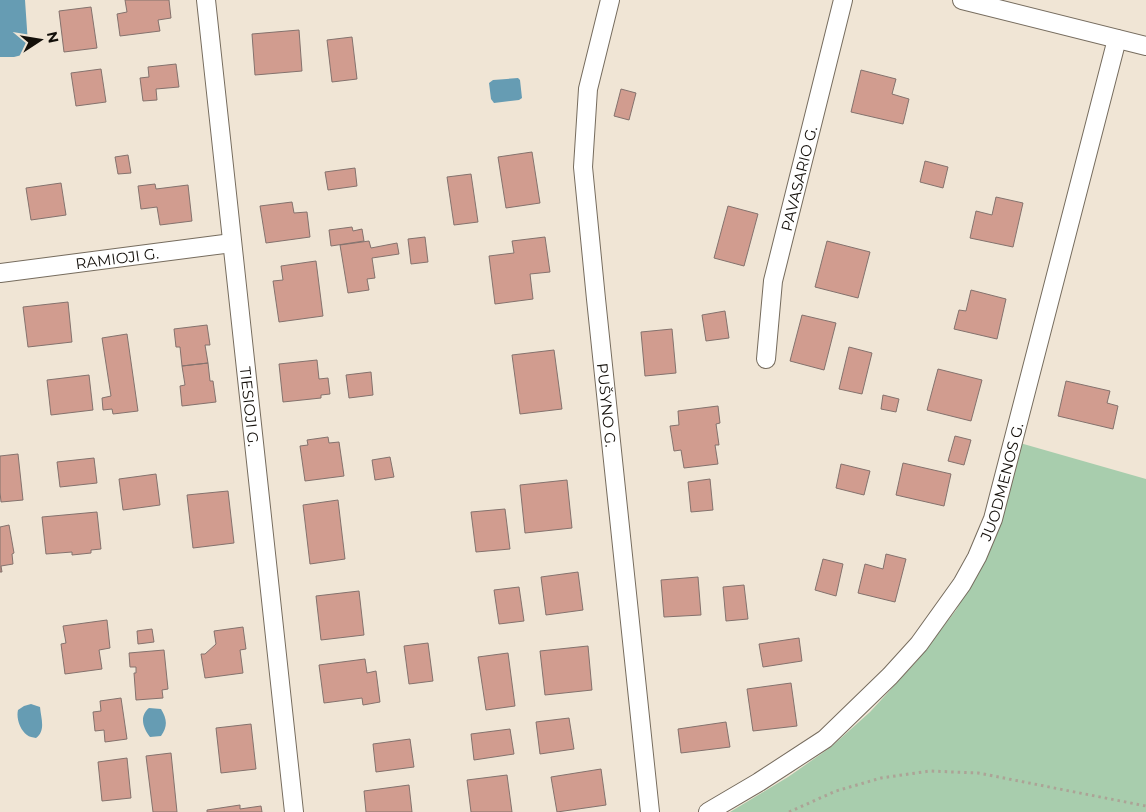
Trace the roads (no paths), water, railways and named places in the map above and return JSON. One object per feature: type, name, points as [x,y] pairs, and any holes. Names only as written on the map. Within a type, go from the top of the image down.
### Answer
[{"type":"street","name":"TIESIOJI G.","points":[[206,0],[294,812]]},
{"type":"street","name":"PUŠYNO G.","points":[[610,0],[588,89],[583,167],[650,812]]},
{"type":"street","name":"PAVASARIO G.","points":[[766,358],[773,281],[843,0]]},
{"type":"street","points":[[962,0],[1146,46]]},
{"type":"street","name":"JUODMENOS G.","points":[[708,812],[759,782],[825,739],[890,676],[919,644],[962,584],[977,557],[993,519],[1117,39]]},
{"type":"street","name":"RAMIOJI G.","points":[[0,273],[232,243]]},
{"type":"water","points":[[0,0],[25,0],[28,44],[22,55],[0,57]]},
{"type":"water","points":[[518,78],[520,80],[522,98],[494,103],[491,99],[489,83],[493,80]]},
{"type":"water","points":[[31,704],[40,707],[42,720],[41,732],[36,738],[25,733],[19,724],[18,710]]},
{"type":"water","points":[[149,708],[161,709],[165,716],[166,726],[161,736],[150,737],[145,730],[143,718]]}]
